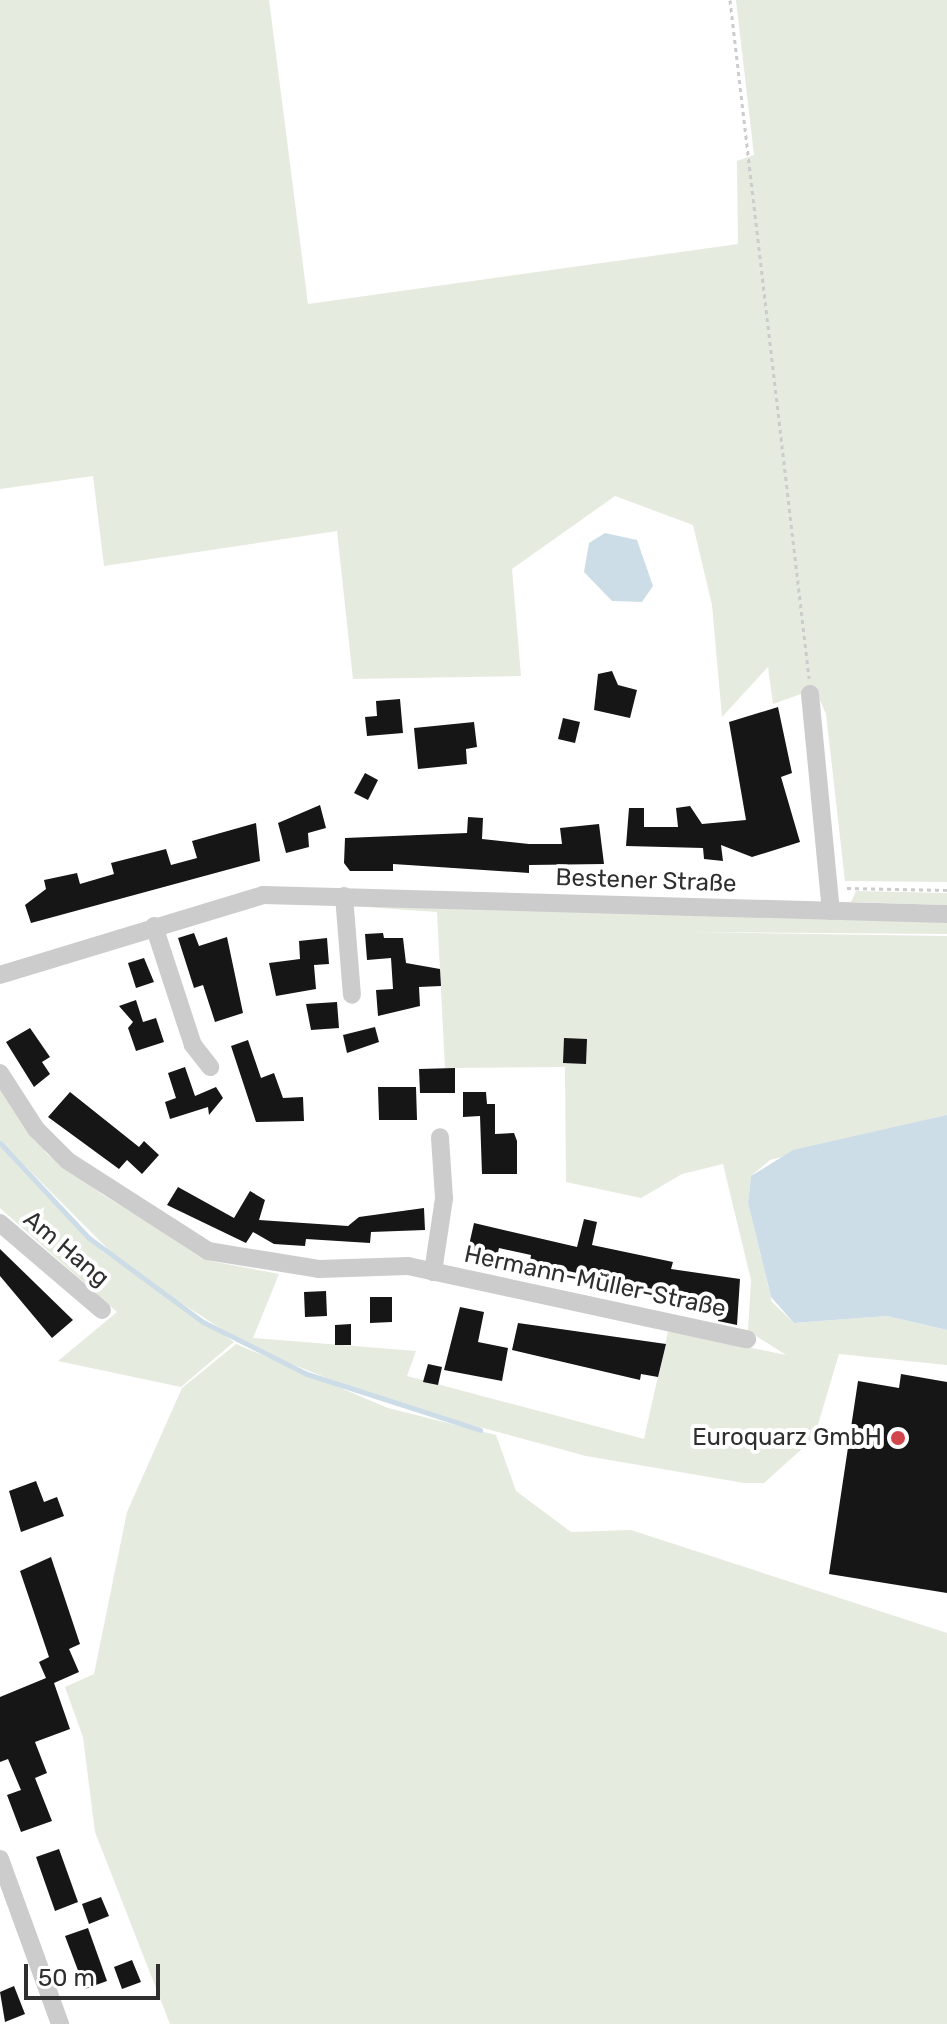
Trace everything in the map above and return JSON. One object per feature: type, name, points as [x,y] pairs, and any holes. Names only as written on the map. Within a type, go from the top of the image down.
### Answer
[{"type":"street","points":[[810,694],[831,911]]},
{"type":"street","points":[[344,896],[352,995]]},
{"type":"street","name":"Bestener Straße","points":[[0,975],[247,897],[344,896],[947,914]]},
{"type":"street","points":[[154,926],[193,1045],[210,1067]]},
{"type":"street","name":"Hermann-Müller-Straße","points":[[0,1073],[36,1129],[68,1161],[208,1251],[305,1268],[433,1272],[747,1339]]},
{"type":"street","name":"Hermann-Müller-Straße","points":[[433,1272],[444,1198],[440,1137]]},
{"type":"street","name":"Am Hang","points":[[0,1223],[102,1310]]},
{"type":"street","points":[[0,1859],[55,2023]]},
{"type":"path","points":[[730,0],[810,694]]},
{"type":"shaded area","points":[[0,0],[269,0],[308,304],[738,244],[737,161],[754,155],[736,0],[947,0],[947,882],[845,881],[826,714],[815,689],[773,704],[768,667],[722,717],[712,605],[693,525],[615,496],[512,569],[521,676],[353,679],[337,531],[104,566],[93,476],[0,489]]},
{"type":"shaded area","points":[[605,533],[637,540],[653,586],[642,602],[612,601],[584,572],[589,543]]},
{"type":"shaded area","points":[[856,891],[947,893],[947,905],[851,902]]},
{"type":"shaded area","points":[[352,906],[947,920],[947,934],[688,932],[947,936],[947,1115],[770,1160],[751,1176],[748,1203],[772,1302],[794,1323],[887,1316],[947,1330],[947,1365],[839,1354],[814,1438],[764,1483],[744,1483],[586,1456],[388,1402],[251,1348],[127,1268],[0,1141],[0,1088],[47,1154],[103,1195],[211,1261],[279,1274],[253,1338],[416,1351],[407,1376],[644,1439],[668,1331],[786,1355],[748,1331],[751,1280],[723,1164],[682,1174],[641,1198],[566,1182],[565,1067],[445,1068],[437,912]]},
{"type":"shaded area","points":[[947,1115],[947,1330],[887,1316],[794,1323],[771,1297],[748,1203],[751,1176],[793,1150]]},
{"type":"shaded area","points":[[0,1145],[103,1252],[234,1342],[181,1387],[58,1361],[117,1312],[0,1208]]},
{"type":"shaded area","points":[[236,1344],[388,1408],[496,1435],[516,1491],[571,1532],[631,1530],[947,1633],[947,2024],[170,2024],[95,1832],[83,1737],[65,1687],[94,1674],[127,1512],[182,1388]]},
{"type":"building","points":[[612,671],[618,685],[637,690],[630,718],[594,710],[598,674]]},
{"type":"building","points":[[400,699],[403,733],[367,736],[365,717],[377,716],[376,701]]},
{"type":"building","points":[[778,707],[792,773],[781,777],[800,842],[752,857],[721,845],[723,861],[704,859],[703,848],[626,846],[629,808],[644,808],[644,827],[678,827],[676,808],[690,806],[702,824],[746,820],[729,722]]},
{"type":"building","points":[[563,718],[580,722],[575,743],[558,739]]},
{"type":"building","points":[[474,722],[477,747],[466,749],[467,764],[418,769],[414,728]]},
{"type":"building","points":[[365,773],[378,780],[368,800],[354,793]]},
{"type":"building","points":[[320,805],[326,828],[308,833],[309,847],[286,853],[278,823]]},
{"type":"building","points":[[468,817],[483,818],[482,839],[529,844],[562,844],[560,828],[599,824],[604,864],[529,865],[529,873],[393,864],[393,871],[350,871],[344,863],[345,838],[467,833]]},
{"type":"building","points":[[256,823],[260,861],[31,923],[25,905],[46,889],[44,880],[77,873],[80,884],[114,874],[111,863],[166,849],[171,865],[197,858],[192,841]]},
{"type":"building","points":[[194,933],[199,946],[227,937],[243,1013],[215,1022],[203,985],[194,988],[178,938]]},
{"type":"building","points":[[383,933],[384,938],[403,938],[406,963],[440,969],[441,986],[419,987],[420,1006],[378,1016],[376,990],[393,989],[391,958],[367,960],[365,934]]},
{"type":"building","points":[[327,938],[329,964],[314,965],[316,989],[276,996],[269,963],[300,959],[299,941]]},
{"type":"building","points":[[144,958],[154,982],[136,988],[128,963]]},
{"type":"building","points":[[136,1000],[143,1022],[156,1018],[164,1042],[136,1051],[128,1028],[133,1022],[119,1006]]},
{"type":"building","points":[[337,1002],[339,1028],[311,1030],[306,1004]]},
{"type":"building","points":[[375,1027],[379,1042],[347,1053],[343,1035]]},
{"type":"building","points":[[30,1028],[50,1057],[42,1062],[50,1074],[34,1087],[6,1042]]},
{"type":"building","points":[[564,1038],[587,1039],[586,1064],[563,1063]]},
{"type":"building","points":[[248,1040],[261,1078],[274,1073],[283,1098],[303,1097],[304,1121],[256,1122],[231,1046]]},
{"type":"building","points":[[185,1067],[195,1096],[216,1087],[223,1098],[209,1115],[208,1107],[170,1119],[165,1102],[176,1098],[168,1073]]},
{"type":"building","points":[[455,1068],[455,1093],[420,1093],[419,1069]]},
{"type":"building","points":[[378,1087],[416,1087],[417,1120],[379,1120]]},
{"type":"building","points":[[70,1092],[139,1147],[144,1141],[159,1155],[142,1174],[127,1160],[119,1169],[48,1117]]},
{"type":"building","points":[[463,1092],[486,1092],[487,1104],[495,1104],[495,1134],[514,1133],[517,1141],[517,1174],[482,1174],[480,1116],[463,1117]]},
{"type":"building","points":[[178,1187],[234,1218],[250,1191],[265,1200],[259,1220],[348,1226],[359,1217],[424,1208],[425,1230],[371,1232],[370,1243],[306,1239],[305,1246],[274,1244],[253,1232],[246,1243],[167,1205]]},
{"type":"building","points":[[584,1219],[597,1222],[592,1245],[673,1262],[671,1269],[740,1279],[737,1325],[718,1321],[721,1309],[529,1268],[531,1255],[499,1248],[496,1261],[467,1254],[474,1223],[577,1247]]},
{"type":"building","points":[[0,1249],[73,1320],[52,1338],[0,1276]]},
{"type":"building","points":[[326,1291],[327,1316],[305,1317],[304,1292]]},
{"type":"building","points":[[370,1297],[392,1297],[392,1322],[370,1323]]},
{"type":"building","points":[[460,1307],[484,1312],[478,1342],[508,1348],[502,1381],[444,1370]]},
{"type":"building","points":[[518,1323],[666,1344],[658,1377],[641,1374],[640,1380],[512,1350]]},
{"type":"building","points":[[351,1324],[351,1345],[335,1345],[335,1325]]},
{"type":"building","points":[[428,1364],[442,1367],[438,1385],[423,1382]]},
{"type":"building","points":[[901,1374],[947,1382],[947,1593],[829,1574],[858,1381],[899,1388]]},
{"type":"building","points":[[36,1481],[44,1502],[57,1497],[64,1516],[21,1532],[9,1491]]},
{"type":"building","points":[[51,1557],[80,1644],[69,1649],[79,1672],[54,1683],[70,1729],[35,1742],[47,1773],[35,1778],[52,1821],[21,1832],[7,1795],[21,1790],[8,1759],[0,1762],[0,1697],[46,1678],[39,1662],[49,1657],[20,1571]]},
{"type":"building","points":[[59,1849],[78,1902],[55,1911],[36,1857]]},
{"type":"building","points":[[101,1897],[109,1916],[89,1924],[82,1904]]},
{"type":"building","points":[[88,1928],[107,1981],[85,1989],[65,1936]]},
{"type":"building","points":[[132,1960],[141,1982],[122,1989],[114,1967]]},
{"type":"building","points":[[14,1986],[25,2014],[5,2022],[0,1992]]},
{"type":"waterway","points":[[0,1143],[89,1238],[203,1322],[307,1374],[480,1430]]},
{"type":"place","name":"Euroquarz GmbH","points":[[898,1438]]}]
